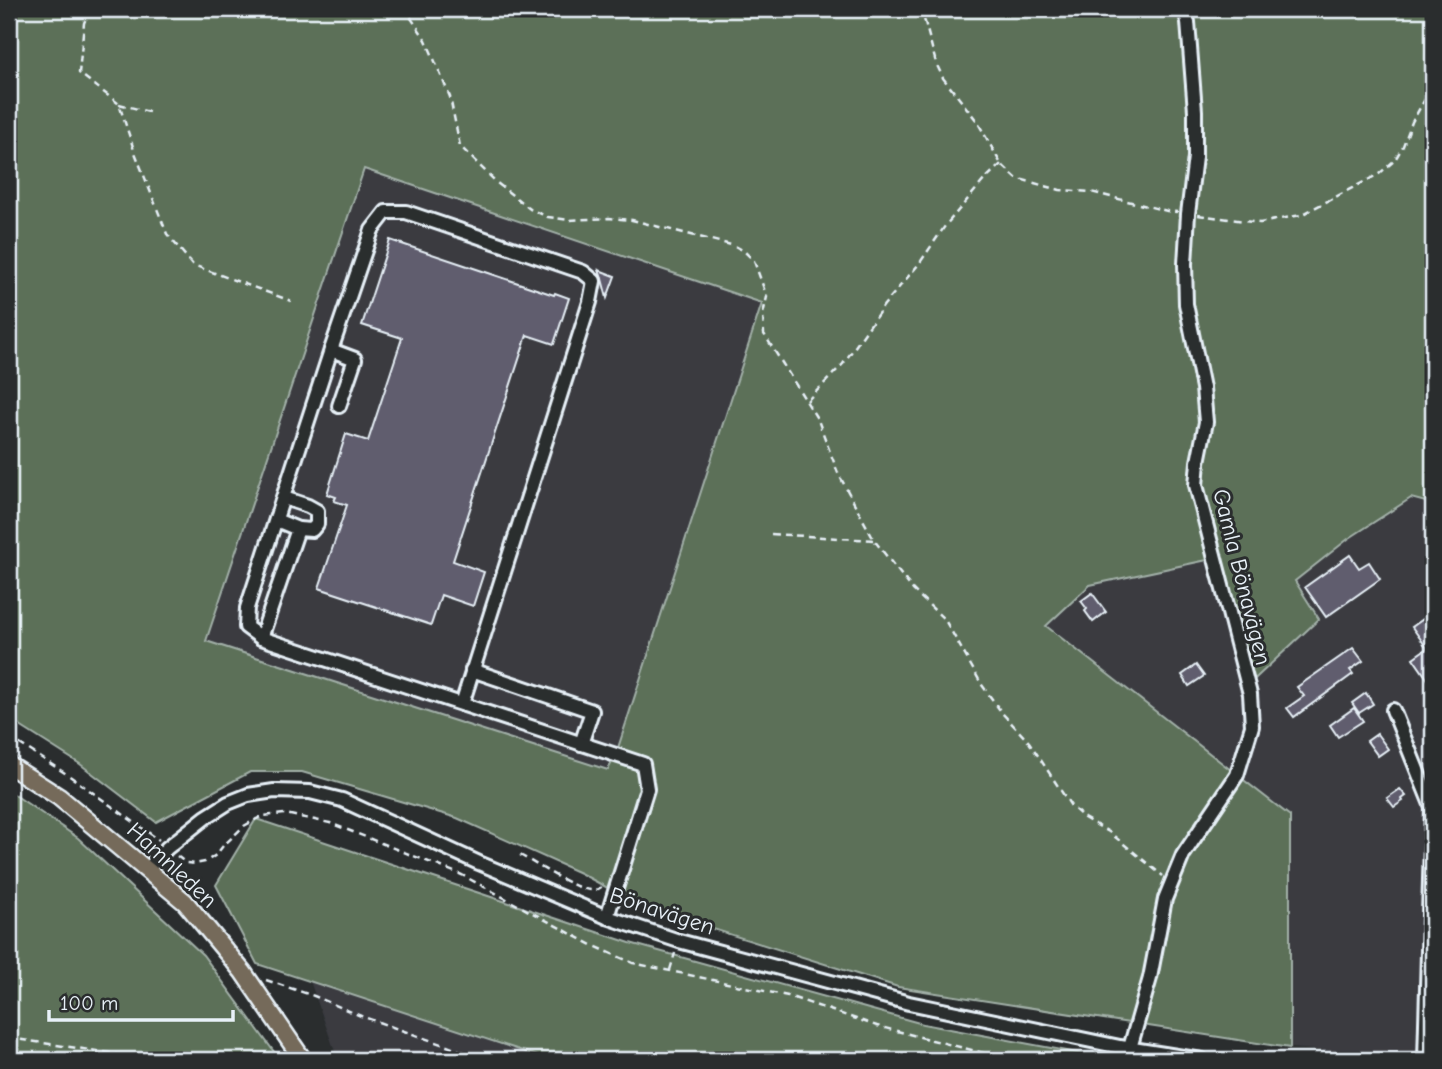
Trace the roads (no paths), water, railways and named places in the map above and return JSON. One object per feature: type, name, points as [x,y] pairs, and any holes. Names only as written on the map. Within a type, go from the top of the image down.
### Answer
[{"type":"main road","name":"Hamnleden","points":[[9,765],[59,797],[185,902],[243,972],[303,1060]]},
{"type":"street","name":"Gamla Bönavägen","points":[[1129,1054],[1150,978],[1165,899],[1183,855],[1237,775],[1252,726],[1250,694],[1196,485],[1206,422],[1203,388],[1186,304],[1185,264],[1195,157],[1195,111],[1185,9]]},
{"type":"street","points":[[462,704],[578,342],[594,281],[583,272],[406,212],[386,212],[372,230],[331,351],[247,608],[246,627],[261,638],[643,764],[647,789],[607,917]]},
{"type":"street","points":[[331,351],[355,359],[339,406]]},
{"type":"street","points":[[276,520],[298,529],[312,530],[317,524],[317,511],[284,498]]},
{"type":"street","points":[[261,638],[298,529]]},
{"type":"street","points":[[472,670],[592,711],[581,744]]},
{"type":"street","points":[[1393,710],[1432,807],[1431,926],[1425,1060]]},
{"type":"street","name":"Bönavägen","points":[[147,870],[167,848],[228,803],[248,795],[274,791],[310,792],[342,800],[478,863],[607,917],[679,940],[909,1003],[1129,1054],[1202,1060]]}]
